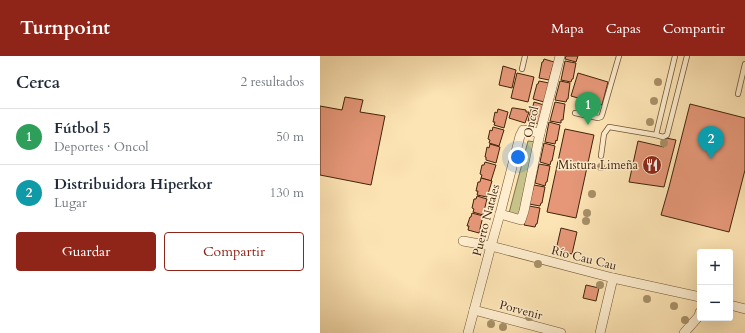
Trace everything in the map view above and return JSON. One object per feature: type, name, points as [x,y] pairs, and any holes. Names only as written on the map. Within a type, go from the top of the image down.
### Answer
[{"type":"street","name":"Oncol","points":[[500,214],[520,220],[524,210],[540,133],[560,56]]},
{"type":"street","name":"Puerto Natales","points":[[468,333],[520,136],[523,130],[540,133]]},
{"type":"street","name":"Río Cau Cau","points":[[463,240],[613,278],[697,296]]},
{"type":"street","points":[[600,333],[613,278]]},
{"type":"street","points":[[733,306],[745,309]]},
{"type":"street","name":"Porvenir","points":[[474,310],[561,333]]},
{"type":"street","points":[[684,333],[697,318]]},
{"type":"lane","points":[[522,69],[525,56]]},
{"type":"lane","points":[[575,113],[598,118],[601,117],[619,56]]},
{"type":"lane","points":[[656,136],[675,56]]},
{"type":"lane","points":[[601,156],[604,134],[609,127],[663,137],[667,135],[687,56]]},
{"type":"lane","points":[[738,94],[745,64]]},
{"type":"shaded area","points":[[528,141],[536,142],[519,215],[509,213]]},
{"type":"building","points":[[566,56],[578,56],[576,62],[565,59]]},
{"type":"building","points":[[544,59],[554,62],[549,80],[539,78]]},
{"type":"building","points":[[565,61],[576,63],[571,82],[561,80]]},
{"type":"building","points":[[503,66],[516,70],[512,88],[499,85]]},
{"type":"building","points":[[517,73],[534,77],[528,102],[511,98]]},
{"type":"building","points":[[578,73],[608,82],[602,105],[571,96]]},
{"type":"building","points":[[539,81],[549,83],[544,102],[533,99]]},
{"type":"building","points":[[560,81],[570,83],[568,99],[566,102],[555,100]]},
{"type":"building","points":[[345,97],[363,100],[360,112],[385,116],[371,185],[320,175],[320,106],[342,110]]},
{"type":"building","points":[[534,102],[544,105],[539,124],[528,121]]},
{"type":"building","points":[[555,102],[565,104],[563,120],[561,120],[561,123],[550,121]]},
{"type":"building","points":[[690,104],[745,118],[745,170],[729,232],[661,215]]},
{"type":"building","points":[[512,108],[526,110],[526,112],[529,112],[525,123],[509,118]]},
{"type":"building","points":[[498,109],[508,112],[504,128],[494,125],[495,122],[493,122],[495,112],[497,113]]},
{"type":"building","points":[[549,122],[560,125],[555,144],[545,142]]},
{"type":"building","points":[[493,127],[504,130],[499,146],[489,143],[490,140],[488,139],[490,130],[492,131]]},
{"type":"building","points":[[565,129],[594,135],[576,218],[547,212]]},
{"type":"building","name":"Mistura Limeña","points":[[666,138],[676,140],[664,187],[629,182],[638,141],[664,147]]},
{"type":"building","points":[[544,143],[555,146],[550,165],[540,162]]},
{"type":"building","points":[[490,144],[500,147],[496,163],[486,160],[485,157],[487,147],[489,148]]},
{"type":"building","points":[[485,162],[496,165],[491,181],[481,178],[482,175],[480,174],[482,165],[484,165]]},
{"type":"building","points":[[539,164],[550,166],[545,186],[535,183]]},
{"type":"building","points":[[481,178],[492,181],[487,197],[477,195],[478,191],[476,191],[478,182],[480,182]]},
{"type":"building","points":[[534,185],[545,187],[540,206],[529,204]]},
{"type":"building","points":[[477,196],[487,199],[483,215],[473,212],[474,209],[472,208],[474,199],[476,199]]},
{"type":"building","points":[[529,206],[540,208],[535,227],[524,225]]},
{"type":"building","points":[[472,213],[483,216],[479,233],[468,230],[469,226],[467,226]]},
{"type":"building","points":[[561,228],[577,232],[572,254],[556,250]]},
{"type":"building","points":[[586,285],[599,288],[596,301],[583,298]]},
{"type":"place","name":"Fútbol 5","points":[[588,125]]},
{"type":"place","name":"Distribuidora Hiperkor","points":[[711,159]]},
{"type":"place","name":"Mistura Limeña","points":[[652,165]]}]
